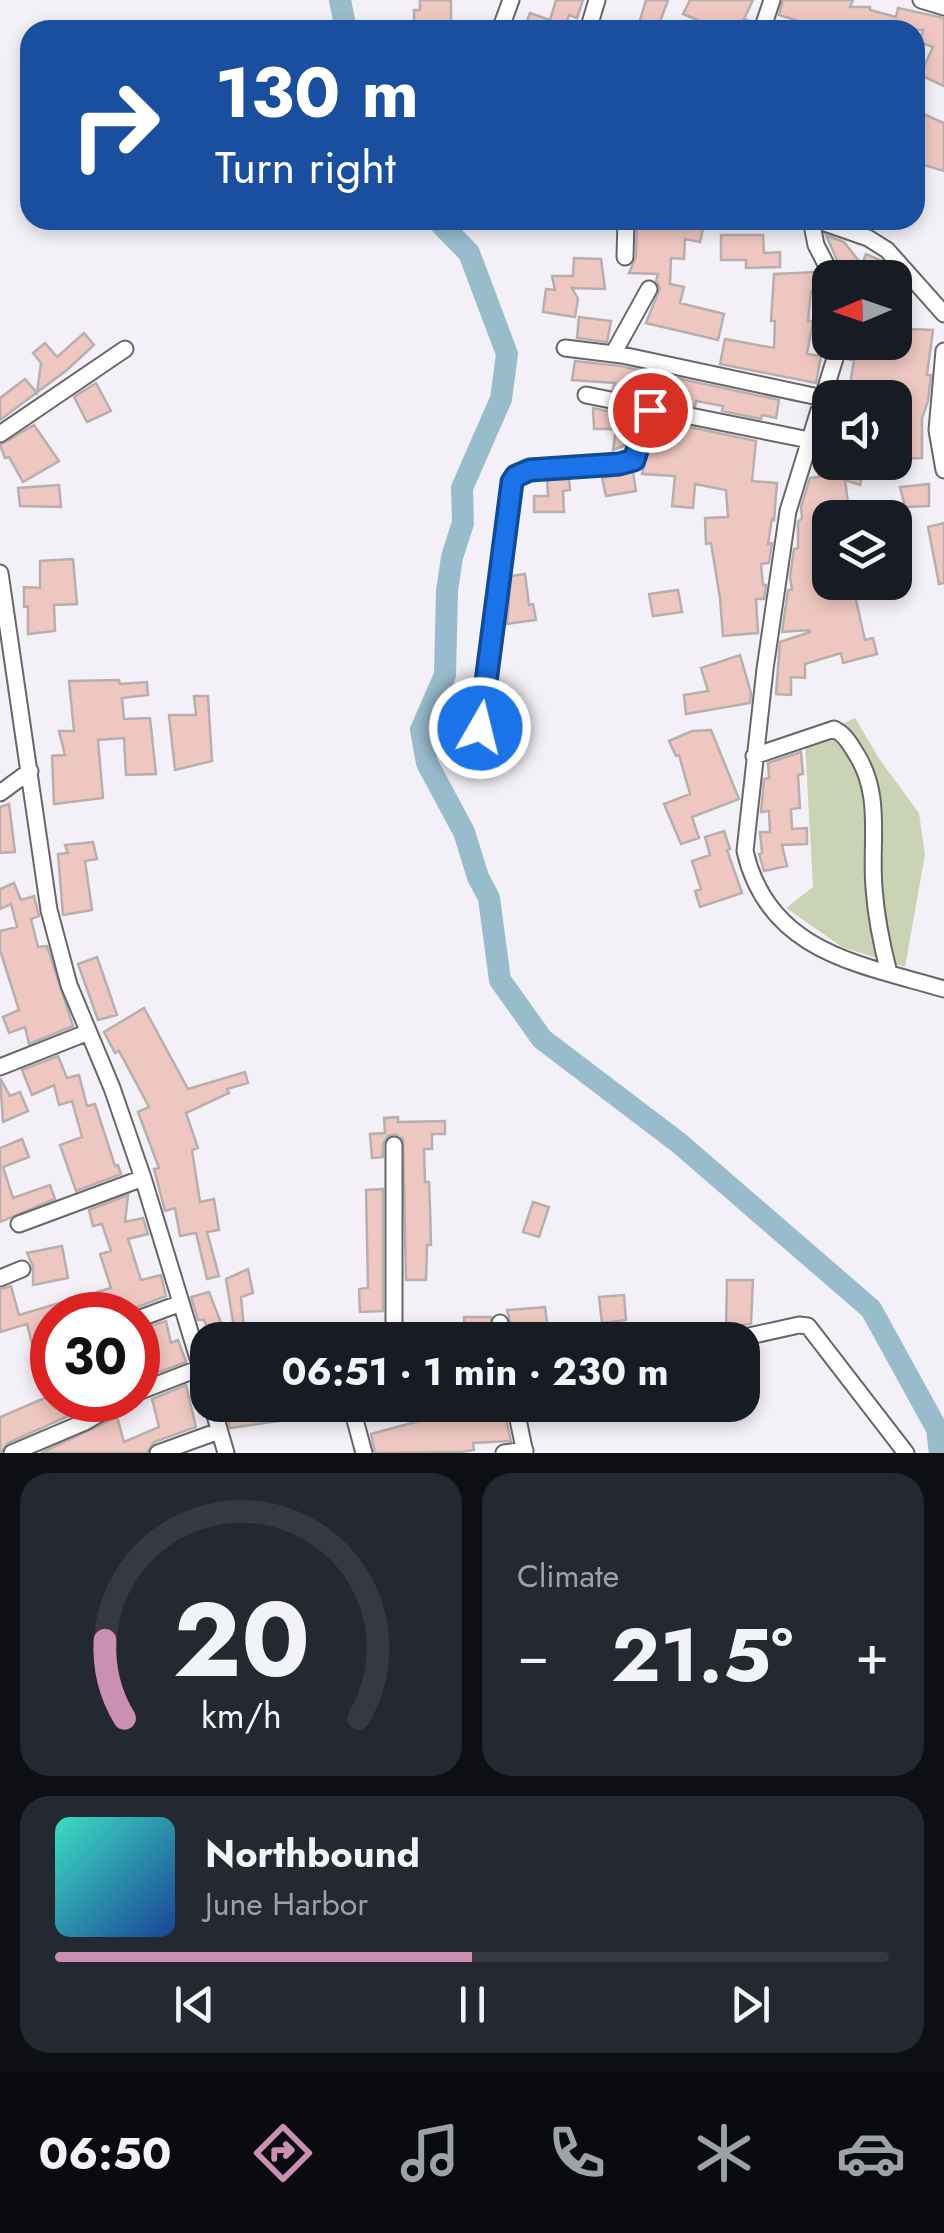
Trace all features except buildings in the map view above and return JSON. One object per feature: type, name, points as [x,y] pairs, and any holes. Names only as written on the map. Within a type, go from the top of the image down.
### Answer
[{"type":"street","points":[[921,0],[944,7]]},
{"type":"street","points":[[625,257],[626,230]]},
{"type":"street","points":[[815,230],[816,245],[824,260]]},
{"type":"street","points":[[841,230],[879,244],[944,312]]},
{"type":"street","points":[[614,354],[649,289]]},
{"type":"street","points":[[565,348],[614,354],[812,396]]},
{"type":"street","points":[[0,434],[125,349]]},
{"type":"street","points":[[944,351],[937,430],[944,470]]},
{"type":"street","points":[[586,394],[809,440]]},
{"type":"street","points":[[480,728],[512,482],[530,470],[634,460],[650,410]]},
{"type":"street","points":[[812,431],[788,510],[745,851],[751,876],[762,897],[805,942],[841,958],[944,989]]},
{"type":"street","points":[[0,573],[5,647],[64,971],[86,1033],[112,1088],[190,1333]]},
{"type":"street","points":[[754,756],[834,729],[843,734],[865,766],[873,802],[874,893],[890,973]]},
{"type":"street","points":[[0,793],[30,771]]},
{"type":"street","points":[[0,1067],[86,1033]]},
{"type":"street","points":[[394,1145],[394,1322]]},
{"type":"street","points":[[19,1224],[143,1178]]},
{"type":"street","points":[[0,1278],[22,1268]]},
{"type":"street","points":[[160,1310],[181,1302]]},
{"type":"street","points":[[760,1333],[799,1324],[808,1326],[906,1453]]},
{"type":"street","points":[[160,1383],[190,1372]]},
{"type":"street","points":[[12,1453],[85,1422]]},
{"type":"street","points":[[217,1422],[226,1453]]},
{"type":"street","points":[[356,1422],[364,1453]]},
{"type":"street","points":[[504,1453],[525,1451],[519,1422]]},
{"type":"street","points":[[158,1453],[219,1431]]},
{"type":"green space","points":[[855,718],[919,813],[925,855],[905,967],[842,947],[786,908],[813,887],[805,743]]},
{"type":"waterway","points":[[340,0],[344,20]]},
{"type":"waterway","points":[[447,230],[469,253],[507,354],[501,399],[462,488],[463,523],[447,591],[445,675],[421,730],[427,763],[464,832],[489,898],[500,980],[542,1039],[679,1143],[871,1309],[937,1429],[940,1453]]},
{"type":"route","points":[[480,728],[512,482],[521,472],[530,470],[634,460],[650,410]]}]
